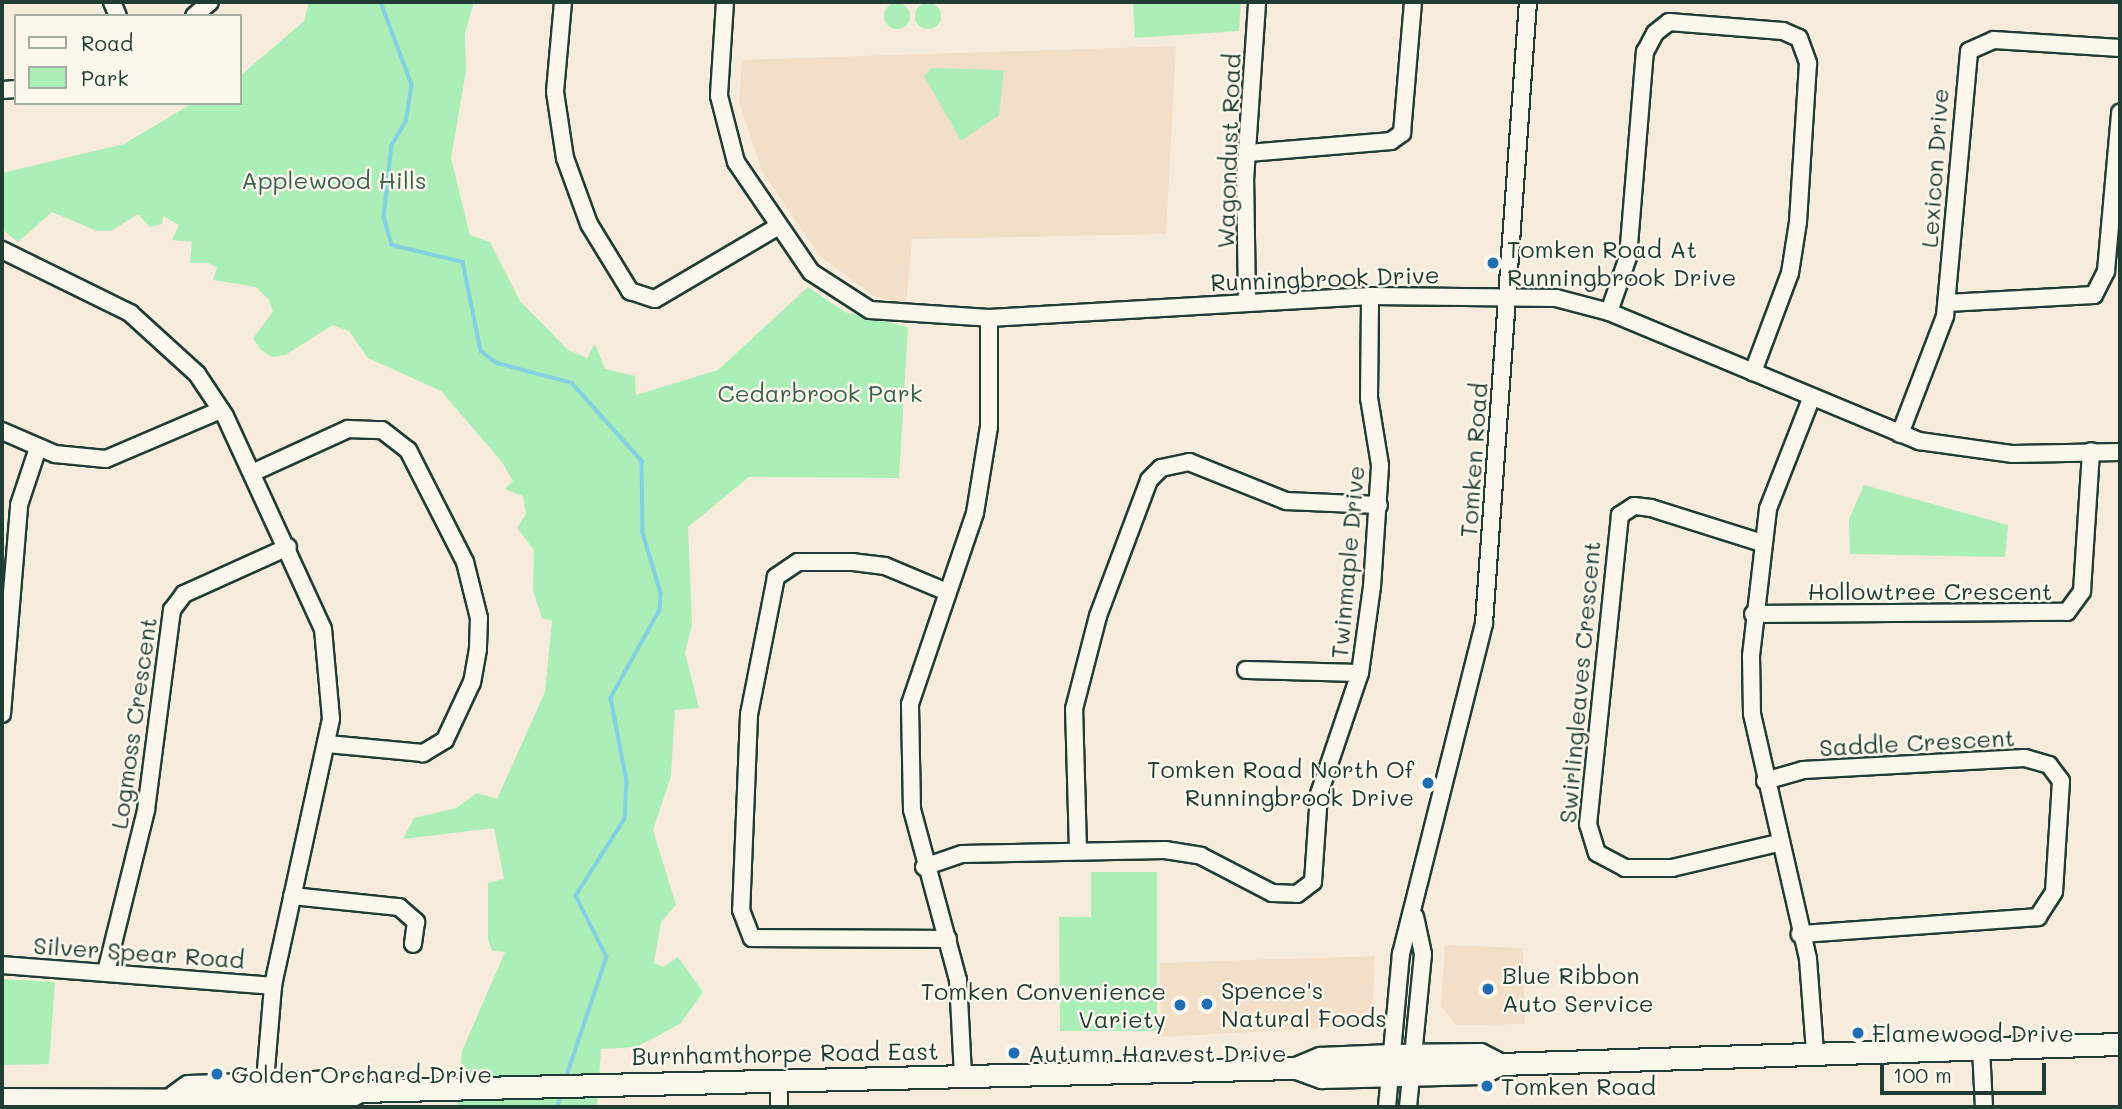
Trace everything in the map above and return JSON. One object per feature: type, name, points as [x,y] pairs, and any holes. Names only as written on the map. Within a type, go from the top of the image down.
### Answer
[{"type":"main road","name":"Burnhamthorpe Road East","points":[[2,1100],[174,1096],[188,1086],[264,1098],[342,1081],[359,1091],[1296,1068],[1321,1077],[1390,1065],[1481,1073],[1500,1064],[2120,1044]]},
{"type":"street","points":[[196,14],[210,2]]},
{"type":"street","points":[[563,2],[555,92],[565,158],[589,224],[630,290],[655,299],[777,227]]},
{"type":"street","name":"Runningbrook Drive","points":[[725,2],[721,117],[736,162],[777,227],[824,284],[870,310],[989,318],[1370,296],[1556,298],[1609,312],[1811,399],[1900,434],[1964,451],[2120,452]]},
{"type":"street","name":"Wagondust Road","points":[[1247,301],[1248,153],[1257,2]]},
{"type":"street","points":[[1248,153],[1391,141],[1402,133],[1413,2]]},
{"type":"street","name":"Tomken Road","points":[[1387,1107],[1401,954],[1415,914],[1484,623],[1528,2]]},
{"type":"street","points":[[1609,312],[1634,225],[1645,52],[1655,33],[1669,22],[1783,31],[1799,38],[1808,56],[1798,222],[1790,273],[1753,372]]},
{"type":"street","name":"Lexicon Drive","points":[[1900,434],[1935,355],[1947,303],[1969,51],[1994,40],[2120,48]]},
{"type":"street","points":[[1947,303],[2094,295],[2106,271],[2120,113]]},
{"type":"street","points":[[2,250],[145,323],[177,350],[221,410],[253,473],[288,547],[330,660],[327,744],[273,986],[264,1098]]},
{"type":"street","name":"Twinmaple Drive","points":[[924,867],[962,854],[1078,850],[1187,851],[1258,889],[1302,892],[1316,876],[1319,794],[1360,673],[1379,505],[1369,398],[1370,296]]},
{"type":"street","points":[[963,1075],[961,1003],[948,939],[924,867],[912,810],[910,704],[947,592],[965,549],[984,466],[989,318]]},
{"type":"street","points":[[1811,399],[1778,475],[1762,543],[1753,614],[1752,713],[1778,843],[1813,994],[1815,1052]]},
{"type":"street","points":[[2,431],[38,448],[106,459],[221,410]]},
{"type":"street","points":[[253,473],[348,429],[382,430],[408,450],[465,562],[479,618],[478,649],[472,682],[445,740],[415,754],[327,744]]},
{"type":"street","points":[[2,714],[19,505],[38,448]]},
{"type":"street","name":"Hollowtree Crescent","points":[[1753,614],[2067,612],[2082,591],[2091,451]]},
{"type":"street","points":[[1078,850],[1074,709],[1098,616],[1149,480],[1161,468],[1189,463],[1286,501],[1379,505]]},
{"type":"street","name":"Swirlingleaves Crescent","points":[[1762,543],[1651,508],[1634,506],[1620,516],[1589,833],[1597,853],[1625,868],[1672,868],[1778,843]]},
{"type":"street","name":"Logmoss Crescent","points":[[106,972],[146,810],[172,610],[184,594],[288,547]]},
{"type":"street","points":[[947,592],[885,566],[853,562],[799,562],[776,576],[749,715],[741,910],[752,938],[948,939]]},
{"type":"street","points":[[1246,670],[1360,673]]},
{"type":"street","name":"Saddle Crescent","points":[[1765,781],[1803,770],[2025,758],[2049,765],[2061,781],[2054,892],[2038,917],[1800,934]]},
{"type":"street","points":[[292,896],[399,907],[416,922],[413,944]]},
{"type":"street","name":"Tomken Road","points":[[1408,1107],[1423,954],[1415,914]]},
{"type":"street","name":"Silver Spear Road","points":[[2,965],[273,986]]},
{"type":"street","points":[[1981,1048],[1984,1107]]},
{"type":"street","points":[[779,1079],[779,1107]]},
{"type":"shaded area","points":[[1176,46],[1166,234],[912,239],[906,304],[874,296],[820,256],[762,171],[739,102],[742,60]]},
{"type":"shaded area","points":[[1445,945],[1523,948],[1525,1024],[1456,1025],[1441,1006]]},
{"type":"shaded area","points":[[1375,956],[1372,1015],[1362,1026],[1161,1037],[1160,963]]},
{"type":"green space","name":"Applewood Hills","points":[[309,2],[474,2],[465,33],[466,71],[451,158],[470,235],[490,242],[520,301],[568,350],[587,358],[595,344],[605,369],[635,376],[636,395],[718,370],[808,287],[845,312],[908,327],[899,478],[749,477],[688,527],[692,625],[685,653],[699,708],[675,710],[671,776],[653,830],[676,905],[661,922],[654,963],[663,967],[678,957],[703,992],[681,1023],[656,1037],[636,1047],[601,1049],[597,1107],[457,1107],[462,1051],[505,952],[492,951],[488,939],[488,883],[504,879],[494,828],[403,839],[414,818],[456,808],[477,793],[497,799],[545,692],[552,621],[542,618],[533,591],[534,550],[517,528],[526,514],[523,496],[505,489],[513,481],[502,462],[441,391],[368,358],[349,331],[333,325],[285,355],[271,357],[260,349],[253,338],[273,312],[269,300],[256,287],[213,280],[217,268],[209,263],[190,263],[192,242],[172,240],[179,225],[163,216],[162,224],[150,227],[138,214],[111,231],[97,231],[52,212],[18,242],[2,229],[2,173],[124,144],[190,105],[242,105],[242,74],[304,21]]},
{"type":"green space","points":[[1133,2],[1241,2],[1239,31],[1135,38]]},
{"type":"green space","points":[[897,3],[906,7],[910,16],[906,25],[897,29],[888,25],[884,16],[888,7]]},
{"type":"green space","points":[[928,3],[937,7],[941,16],[937,25],[928,29],[919,25],[915,16],[919,7]]},
{"type":"green space","points":[[931,68],[1004,70],[999,115],[961,141],[924,76]]},
{"type":"green space","points":[[1864,485],[2008,525],[2005,557],[1850,554],[1849,519]]},
{"type":"green space","points":[[1091,872],[1157,872],[1157,1031],[1060,1031],[1059,917],[1091,917]]},
{"type":"green space","points":[[2,979],[55,982],[49,1064],[2,1065]]},
{"type":"waterway","points":[[381,2],[412,85],[406,122],[392,145],[384,217],[392,245],[463,262],[481,351],[497,363],[572,383],[642,461],[643,533],[661,593],[660,610],[611,698],[627,781],[625,819],[576,896],[607,957],[566,1079]]},
{"type":"waterway","points":[[557,1107],[562,1093]]},
{"type":"place","name":"Tomken Road At Runningbrook Drive","points":[[1493,263]]},
{"type":"place","name":"Tomken Road North Of Runningbrook Drive","points":[[1428,783]]},
{"type":"place","name":"Blue Ribbon Auto Service","points":[[1488,989]]},
{"type":"place","name":"Spence's Natural Foods","points":[[1207,1004]]},
{"type":"place","name":"Tomken Convenience Variety","points":[[1180,1005]]},
{"type":"place","name":"Flamewood Drive","points":[[1858,1033]]},
{"type":"place","name":"Autumn Harvest Drive","points":[[1014,1053]]},
{"type":"place","name":"Golden Orchard Drive","points":[[217,1074]]},
{"type":"place","name":"Tomken Road","points":[[1487,1086]]},
{"type":"park label","name":"Cedarbrook Park","points":[[820,393]]}]
